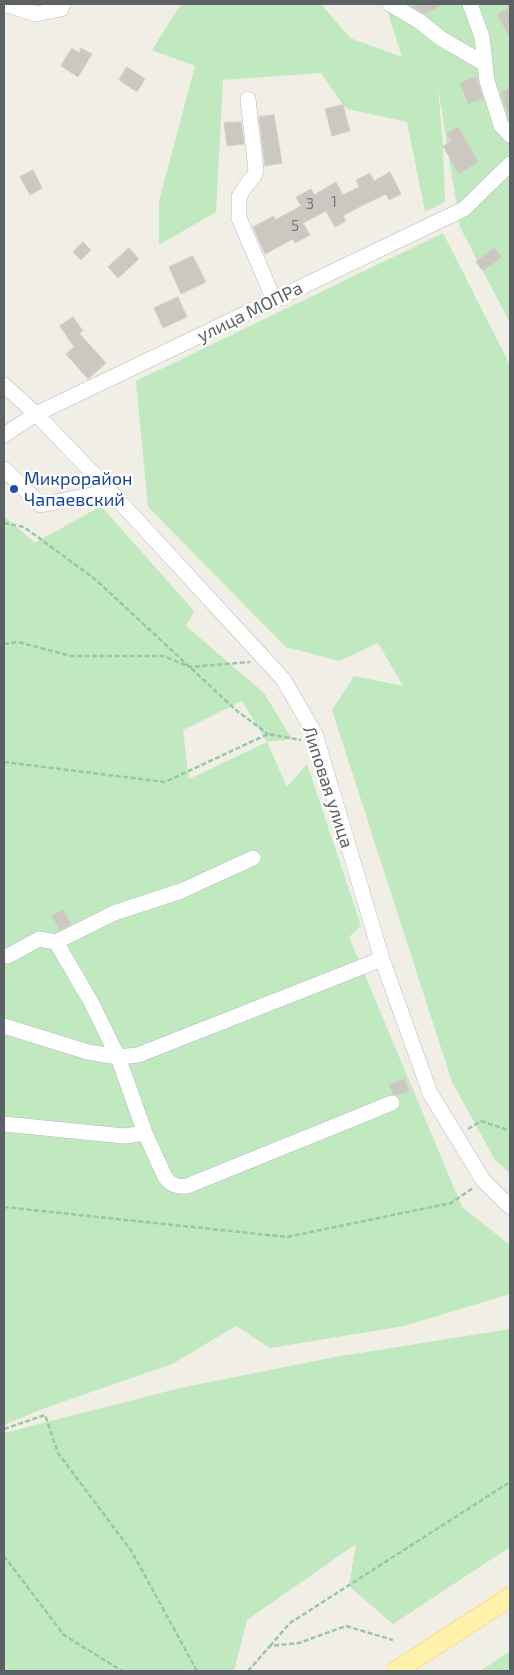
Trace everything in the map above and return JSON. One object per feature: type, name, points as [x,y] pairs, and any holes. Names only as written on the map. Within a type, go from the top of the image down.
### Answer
[{"type":"main road","points":[[396,1671],[510,1597]]},
{"type":"street","points":[[5,4],[36,14],[61,9],[63,4]]},
{"type":"street","points":[[390,4],[419,21],[442,39],[485,64]]},
{"type":"street","points":[[470,4],[482,37],[487,81],[501,125],[510,136]]},
{"type":"street","points":[[248,99],[256,170],[254,176],[239,197],[239,218],[274,300]]},
{"type":"street","name":"улица МОПРа","points":[[4,435],[36,414],[464,210],[510,164]]},
{"type":"street","name":"Липовая улица","points":[[4,384],[36,414],[110,491],[283,679],[314,734],[382,959],[430,1093],[483,1180],[510,1207]]},
{"type":"street","points":[[4,469],[41,504],[110,491]]},
{"type":"street","points":[[8,956],[39,939],[56,942],[114,913],[181,891],[253,858]]},
{"type":"street","points":[[56,942],[91,1002],[118,1057],[145,1133],[164,1177],[178,1187],[187,1186],[392,1103]]},
{"type":"street","points":[[4,1026],[88,1052],[118,1057],[138,1055],[382,959]]},
{"type":"street","points":[[4,1124],[124,1136],[145,1133]]},
{"type":"path","points":[[4,523],[24,527],[95,579],[236,710],[268,734],[301,740]]},
{"type":"path","points":[[4,644],[18,642],[71,656],[164,656],[190,667],[264,660]]},
{"type":"path","points":[[4,762],[165,782],[268,734]]},
{"type":"path","points":[[456,1135],[481,1121],[510,1129]]},
{"type":"path","points":[[4,1207],[287,1237],[451,1203],[472,1188]]},
{"type":"path","points":[[4,1429],[45,1415],[58,1453],[132,1552],[197,1671]]},
{"type":"path","points":[[242,1671],[248,1671],[290,1623],[510,1482]]},
{"type":"path","points":[[4,1556],[64,1635],[122,1671]]},
{"type":"path","points":[[270,1646],[298,1644],[346,1626],[393,1640]]},
{"type":"green space","points":[[181,4],[321,4],[350,38],[402,57],[385,4],[510,4],[510,323],[460,227],[438,87],[445,202],[425,212],[407,122],[348,109],[343,105],[321,73],[223,80],[216,212],[159,245],[159,201],[195,66],[152,50]]},
{"type":"green space","points":[[443,233],[510,365],[510,1173],[495,1160],[452,1082],[332,710],[354,676],[403,686],[378,643],[339,661],[286,647],[148,507],[136,381]]},
{"type":"green space","points":[[101,506],[194,611],[186,626],[264,693],[292,739],[267,742],[287,787],[307,764],[361,926],[349,937],[462,1207],[510,1245],[510,1294],[404,1326],[270,1348],[236,1326],[172,1364],[45,1408],[4,1425],[4,516],[35,543]],"holes":[[[242,701],[267,742],[189,779],[183,730]]]},
{"type":"green space","points":[[510,1329],[510,1547],[393,1624],[349,1586],[356,1544],[247,1620],[234,1671],[4,1671],[4,1433],[180,1388],[335,1357]]},
{"type":"green space","points":[[510,1651],[510,1671],[480,1671]]},
{"type":"building","points":[[419,4],[444,4],[425,14],[413,7]]},
{"type":"building","points":[[510,7],[510,37],[497,15]]},
{"type":"building","points":[[72,48],[79,53],[81,48],[92,54],[78,77],[61,66]]},
{"type":"building","points":[[127,67],[145,79],[137,92],[119,80]]},
{"type":"building","points":[[476,77],[483,98],[468,104],[460,83]]},
{"type":"building","points":[[510,87],[510,121],[501,93]]},
{"type":"building","points":[[343,105],[350,131],[332,136],[325,109]]},
{"type":"building","points":[[274,115],[282,163],[265,166],[259,117]]},
{"type":"building","points":[[241,122],[244,144],[227,146],[224,123]]},
{"type":"building","points":[[458,127],[478,162],[459,174],[443,146],[451,141],[447,134]]},
{"type":"building","points":[[33,170],[42,188],[30,195],[20,177]]},
{"type":"building","points":[[390,172],[401,194],[389,200],[386,194],[361,206],[343,216],[346,221],[335,227],[326,211],[303,223],[310,235],[295,243],[293,239],[265,254],[253,227],[274,216],[275,220],[301,206],[296,197],[311,189],[314,195],[336,182],[343,195],[359,187],[356,180],[370,173],[374,181]]},
{"type":"building","points":[[83,242],[91,250],[81,260],[73,252]]},
{"type":"building","points":[[129,248],[139,259],[118,278],[108,267]]},
{"type":"building","points":[[494,248],[502,257],[483,271],[476,262]]},
{"type":"building","points":[[193,256],[206,282],[181,294],[169,267]]},
{"type":"building","points":[[178,297],[187,317],[163,328],[154,308]]},
{"type":"building","points":[[73,317],[83,331],[79,333],[106,363],[88,379],[66,354],[74,347],[60,326]]},
{"type":"building","points":[[63,910],[71,924],[60,930],[52,916]]},
{"type":"building","points":[[405,1079],[409,1091],[397,1095],[393,1094],[389,1085]]},
{"type":"place","name":"Микрорайон Чапаевский","points":[[14,489]]}]
